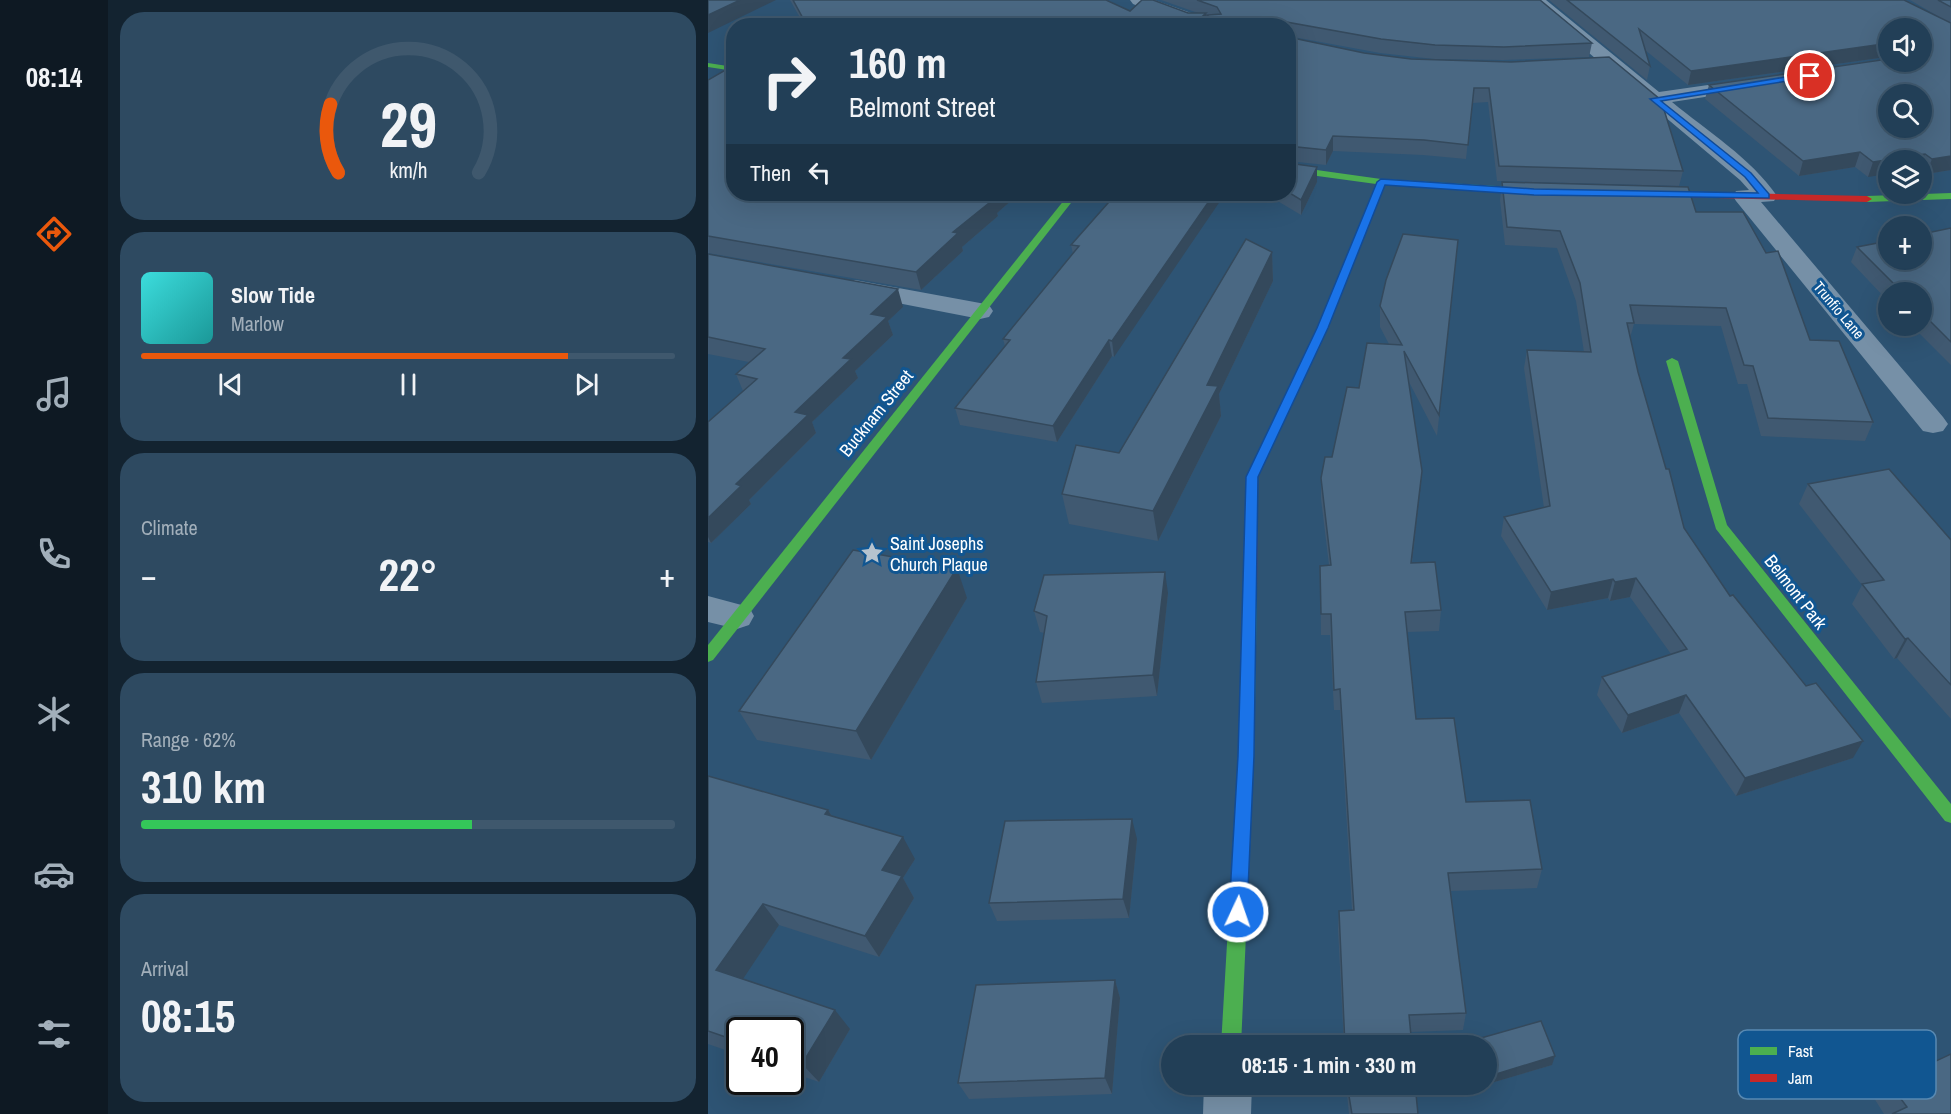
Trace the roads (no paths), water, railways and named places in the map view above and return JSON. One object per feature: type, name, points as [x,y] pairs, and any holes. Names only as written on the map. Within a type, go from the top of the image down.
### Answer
[{"type":"street","points":[[1139,0],[1184,18]]},
{"type":"street","name":"Trunfio Lane","points":[[1535,0],[1748,175],[1755,196],[1933,424]]},
{"type":"street","points":[[1580,65],[1612,63]]},
{"type":"street","points":[[708,64],[726,67]]},
{"type":"street","points":[[1654,99],[1772,82]]},
{"type":"street","points":[[1296,169],[1381,182],[1557,192]]},
{"type":"street","points":[[1232,1035],[1246,756],[1252,477],[1323,328],[1381,182]]},
{"type":"street","points":[[1627,194],[1889,199],[1951,196]]},
{"type":"street","name":"Bucknam Street","points":[[708,656],[723,613],[980,311],[1067,201]]},
{"type":"street","points":[[833,284],[980,311]]},
{"type":"street","name":"Belmont Park","points":[[1672,361],[1720,526],[1951,816]]},
{"type":"street","points":[[1227,1114],[1228,1095]]},
{"type":"place","name":"Saint Josephs Church Plaque","points":[[872,553]]}]
